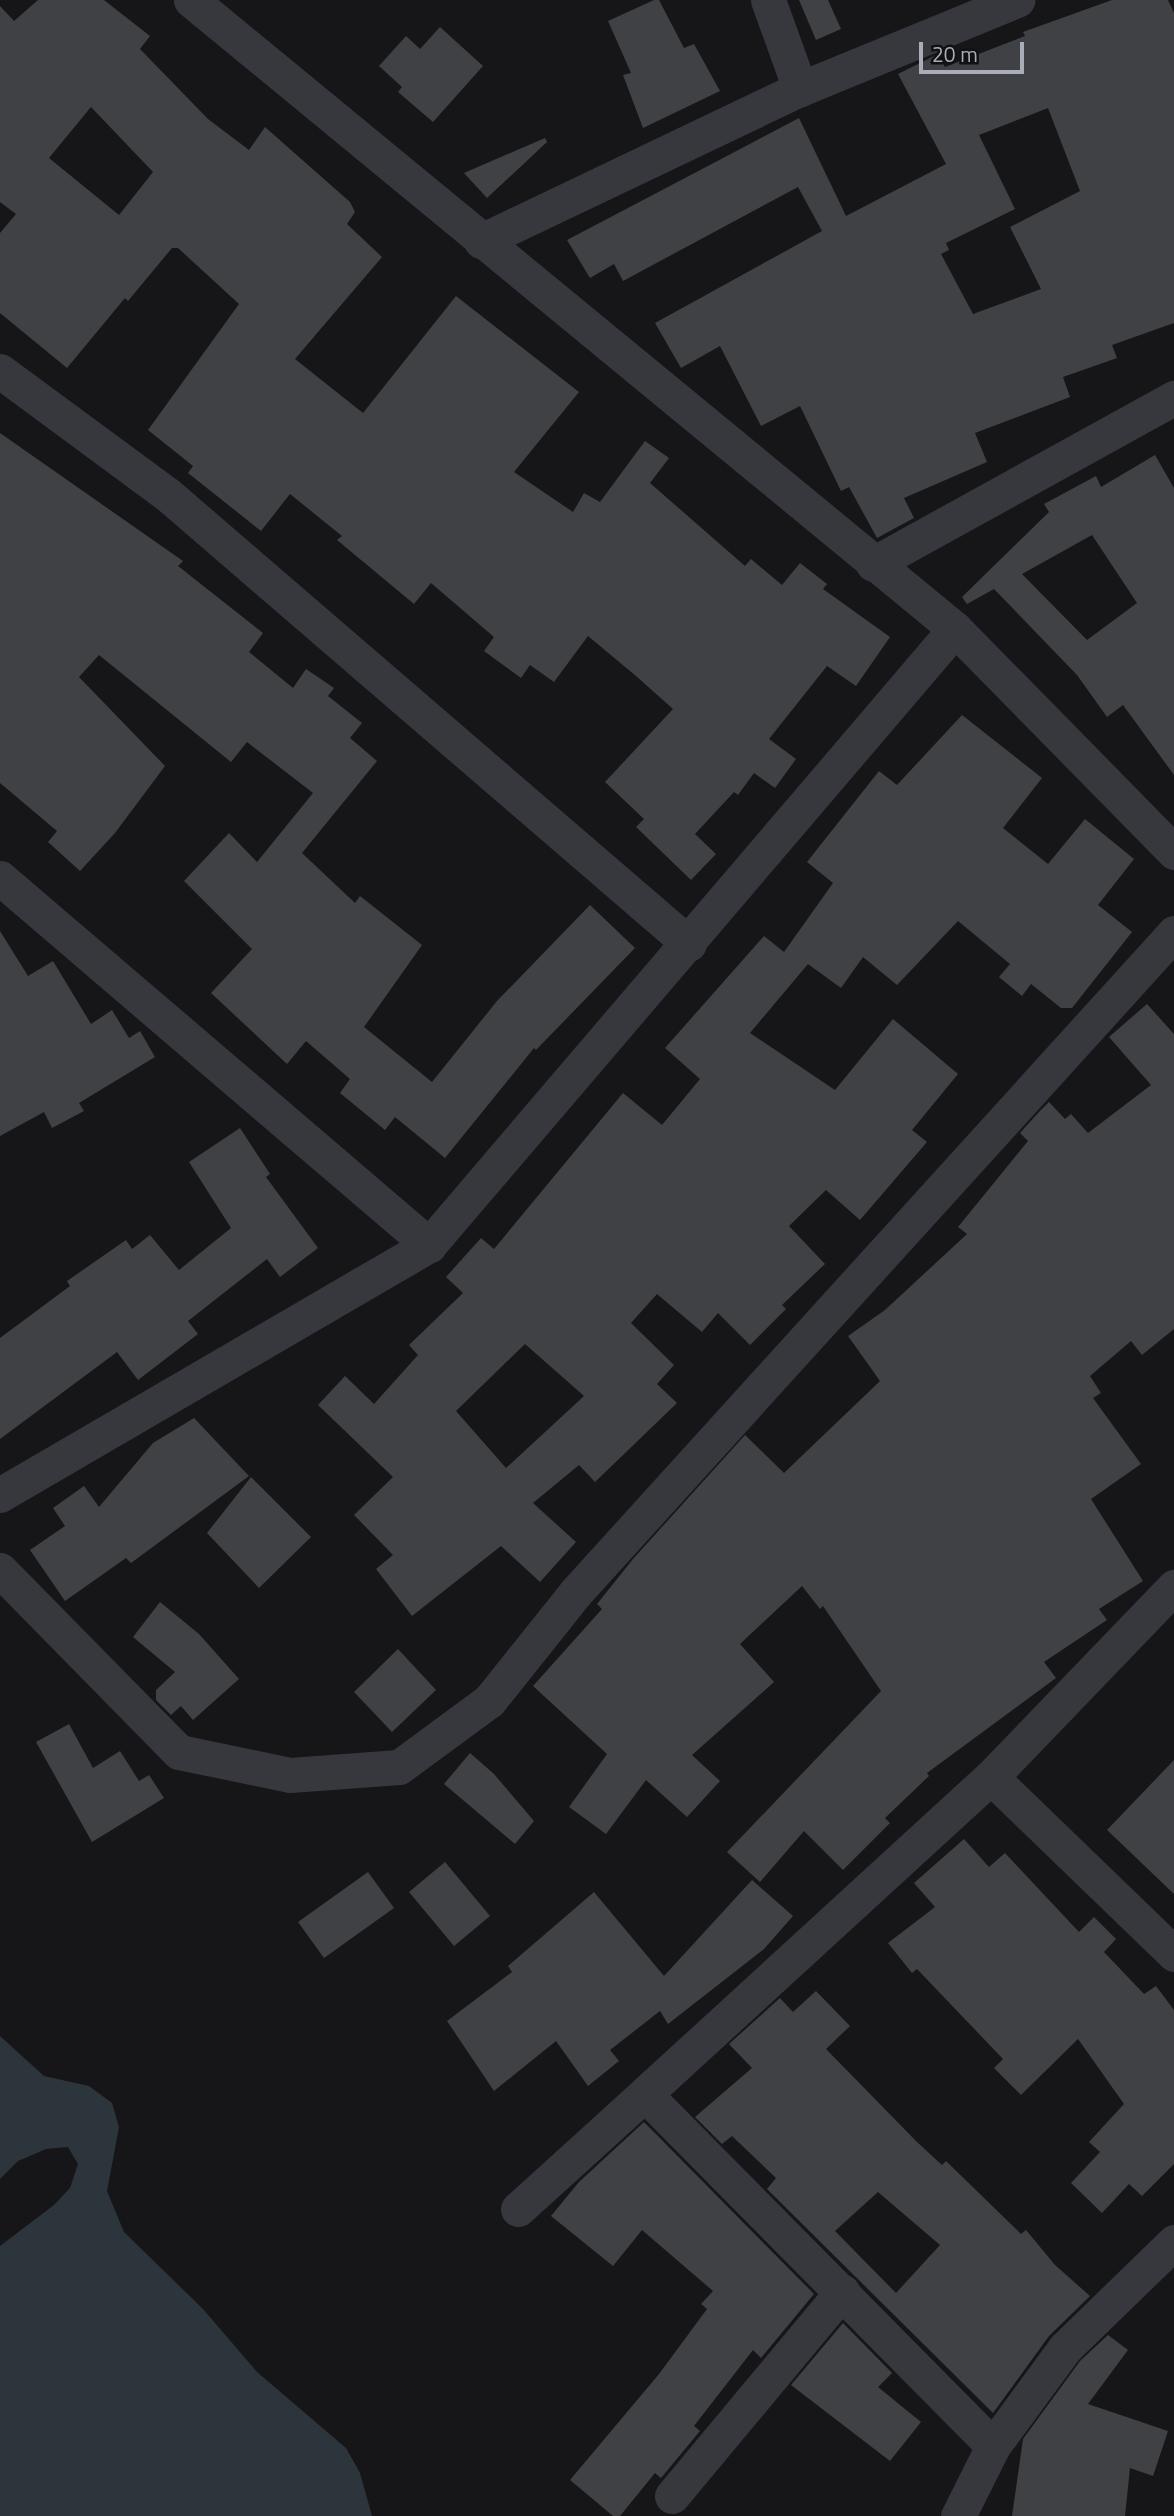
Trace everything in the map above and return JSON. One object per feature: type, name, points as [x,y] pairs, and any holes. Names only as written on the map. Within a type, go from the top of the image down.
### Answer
[{"type":"street","points":[[192,0],[481,241],[955,629],[1174,852]]},
{"type":"street","points":[[768,0],[800,89]]},
{"type":"street","points":[[481,241],[800,89],[1017,0]]},
{"type":"street","points":[[0,371],[167,494],[689,944]]},
{"type":"street","points":[[873,564],[1174,398]]},
{"type":"street","points":[[0,1495],[429,1245],[689,944],[955,629]]},
{"type":"street","points":[[0,878],[429,1245]]},
{"type":"street","points":[[0,1570],[179,1752],[290,1774],[399,1767],[489,1701],[576,1592],[1174,933]]},
{"type":"street","points":[[518,2209],[991,1777],[1174,1587]]},
{"type":"street","points":[[991,1777],[1174,1954]]},
{"type":"street","points":[[648,2091],[653,2103],[993,2446]]},
{"type":"street","points":[[958,2516],[993,2446],[1065,2348],[1174,2242]]},
{"type":"street","points":[[672,2496],[842,2292]]},
{"type":"shaded area","points":[[0,2036],[44,2076],[89,2086],[112,2103],[119,2127],[107,2191],[124,2232],[203,2309],[257,2372],[346,2448],[360,2473],[372,2516],[0,2516],[0,2246],[54,2205],[70,2188],[78,2164],[68,2147],[46,2149],[18,2161],[0,2179]]},
{"type":"building","points":[[38,0],[104,0],[150,36],[140,49],[208,119],[249,150],[265,127],[350,202],[355,212],[347,224],[382,257],[295,359],[363,413],[456,296],[579,392],[514,472],[573,512],[584,493],[600,502],[645,441],[669,458],[650,483],[745,566],[751,559],[782,585],[800,563],[827,584],[823,589],[890,637],[856,686],[827,666],[769,739],[796,759],[775,788],[754,773],[738,795],[734,792],[695,834],[716,854],[691,880],[636,827],[644,819],[605,782],[673,709],[588,636],[554,682],[530,665],[521,678],[484,651],[494,637],[431,583],[414,604],[337,540],[342,536],[290,494],[261,531],[188,473],[193,466],[148,430],[239,304],[178,248],[172,248],[128,301],[125,298],[67,368],[0,313],[0,233],[16,214],[0,202],[0,6],[14,21]],"holes":[[[91,107],[153,172],[119,215],[49,158]]]},
{"type":"building","points":[[659,0],[684,48],[694,44],[720,91],[643,128],[623,75],[631,73],[608,21]]},
{"type":"building","points":[[799,0],[828,0],[841,29],[816,40]]},
{"type":"building","points":[[1112,0],[1168,0],[1174,13],[1174,323],[1112,345],[1117,358],[1063,377],[1070,397],[975,433],[987,462],[904,498],[914,518],[877,538],[849,487],[841,491],[800,406],[761,426],[720,346],[681,368],[655,323],[822,231],[798,187],[623,281],[614,264],[590,278],[567,240],[799,118],[846,216],[946,164],[898,74],[938,54],[945,67],[1025,36],[1023,32]],"holes":[[[1048,108],[1080,191],[1010,227],[1041,289],[973,314],[941,254],[949,250],[946,243],[1015,209],[979,135]]]},
{"type":"building","points":[[440,27],[483,66],[433,122],[398,92],[402,87],[379,66],[406,36],[420,49]]},
{"type":"building","points":[[545,138],[547,142],[487,198],[464,173]]},
{"type":"building","points":[[0,433],[183,561],[178,566],[263,633],[249,652],[293,688],[306,669],[334,688],[328,696],[362,723],[350,738],[377,761],[302,853],[355,903],[360,896],[422,945],[364,1027],[432,1082],[497,1001],[590,905],[635,948],[536,1050],[534,1048],[445,1158],[395,1117],[385,1130],[340,1093],[350,1079],[306,1041],[287,1064],[211,993],[252,949],[184,881],[229,833],[257,862],[313,793],[247,742],[231,762],[99,655],[79,677],[165,766],[115,833],[80,871],[48,842],[57,831],[0,783]]},
{"type":"building","points":[[1155,455],[1174,488],[1174,775],[1123,705],[1107,717],[1077,675],[994,589],[967,604],[962,597],[1049,512],[1044,504],[1096,476],[1101,487]],"holes":[[[1092,535],[1137,603],[1087,640],[1022,574]]]},
{"type":"building","points":[[962,715],[1042,778],[1003,828],[1048,864],[1085,819],[1134,859],[1098,905],[1132,932],[1072,1008],[1061,1008],[1031,984],[1022,996],[999,977],[1010,964],[958,921],[897,985],[863,957],[841,988],[808,964],[750,1033],[835,1090],[893,1019],[958,1074],[912,1130],[927,1142],[860,1220],[826,1190],[789,1226],[825,1264],[782,1305],[786,1309],[750,1345],[718,1313],[702,1332],[657,1294],[631,1323],[674,1365],[657,1384],[677,1403],[595,1482],[579,1465],[533,1503],[576,1542],[540,1582],[501,1546],[412,1616],[376,1569],[393,1555],[354,1515],[393,1477],[318,1405],[345,1376],[374,1404],[418,1355],[409,1345],[463,1293],[446,1277],[481,1238],[494,1249],[623,1093],[662,1125],[700,1079],[665,1048],[764,936],[784,952],[833,883],[807,862],[879,771],[897,785]],"holes":[[[525,1344],[584,1396],[506,1468],[456,1411]]]},
{"type":"building","points":[[0,931],[28,976],[53,961],[91,1024],[112,1010],[129,1038],[140,1031],[155,1057],[79,1103],[84,1111],[52,1128],[44,1112],[0,1136]]},
{"type":"building","points":[[1147,1004],[1174,1034],[1174,1329],[1142,1355],[1131,1341],[1090,1376],[1101,1393],[1093,1398],[1141,1464],[1091,1499],[1143,1581],[1099,1609],[1107,1620],[1044,1662],[1056,1678],[927,1773],[929,1776],[885,1818],[890,1823],[843,1870],[804,1831],[760,1882],[727,1852],[881,1691],[823,1606],[820,1609],[802,1586],[740,1644],[774,1682],[692,1755],[720,1781],[687,1817],[646,1780],[606,1834],[569,1807],[607,1754],[533,1686],[602,1609],[597,1604],[633,1559],[745,1435],[784,1473],[880,1381],[848,1336],[885,1310],[967,1234],[958,1227],[1028,1141],[1020,1133],[1049,1102],[1065,1119],[1071,1114],[1088,1133],[1151,1085],[1109,1037]]},
{"type":"building","points":[[240,1128],[270,1174],[266,1177],[318,1248],[280,1277],[267,1259],[188,1321],[198,1334],[138,1380],[117,1352],[0,1439],[0,1338],[70,1286],[67,1281],[126,1240],[132,1249],[150,1235],[179,1270],[231,1228],[189,1162]]},
{"type":"building","points":[[194,1418],[249,1476],[131,1563],[126,1558],[65,1601],[30,1550],[65,1526],[53,1508],[84,1486],[99,1507],[153,1443]]},
{"type":"building","points":[[251,1477],[311,1537],[259,1588],[207,1533]]},
{"type":"building","points":[[160,1602],[199,1634],[239,1679],[193,1720],[181,1706],[171,1715],[156,1700],[156,1690],[175,1672],[133,1637]]},
{"type":"building","points":[[398,1649],[436,1690],[392,1732],[354,1692]]},
{"type":"building","points":[[69,1724],[93,1768],[120,1751],[139,1781],[149,1775],[164,1798],[92,1842],[36,1742]]},
{"type":"building","points":[[470,1753],[494,1774],[534,1821],[515,1844],[444,1784]]},
{"type":"building","points":[[1174,1760],[1174,1894],[1107,1830]]},
{"type":"building","points":[[964,1839],[989,1867],[1005,1853],[1079,1932],[1094,1917],[1116,1939],[1104,1952],[1144,1994],[1156,1986],[1174,2010],[1174,2164],[1142,2196],[1129,2184],[1102,2213],[1071,2183],[1100,2152],[1089,2142],[1124,2104],[1078,2039],[1021,2095],[994,2068],[1003,2059],[917,1969],[912,1973],[888,1943],[935,1907],[914,1883]]},
{"type":"building","points":[[445,1862],[490,1916],[454,1946],[409,1892]]},
{"type":"building","points":[[368,1872],[394,1908],[324,1958],[298,1922]]},
{"type":"building","points":[[752,1880],[793,1916],[764,1949],[668,2024],[660,2011],[610,2050],[619,2061],[588,2086],[556,2041],[494,2091],[447,2021],[512,1972],[508,1966],[594,1892],[664,1976]]},
{"type":"building","points":[[816,1991],[850,2026],[826,2049],[917,2142],[942,2165],[946,2161],[1021,2234],[1026,2230],[1055,2265],[1090,2296],[1049,2336],[993,2413],[767,2189],[776,2178],[732,2136],[722,2144],[695,2117],[752,2068],[729,2044],[780,1998],[793,2012]],"holes":[[[878,2192],[940,2245],[896,2293],[835,2231]]]},
{"type":"building","points":[[644,2122],[814,2294],[761,2358],[753,2350],[694,2426],[700,2431],[661,2478],[655,2473],[620,2516],[613,2516],[570,2480],[659,2374],[707,2309],[701,2304],[713,2291],[642,2230],[613,2266],[551,2216],[579,2182]]},
{"type":"building","points":[[843,2323],[892,2373],[878,2387],[921,2422],[890,2461],[791,2385]]},
{"type":"building","points":[[1108,2335],[1128,2350],[1088,2404],[1168,2431],[1153,2476],[1130,2468],[1125,2516],[1012,2516],[1023,2439],[1080,2361]]}]
